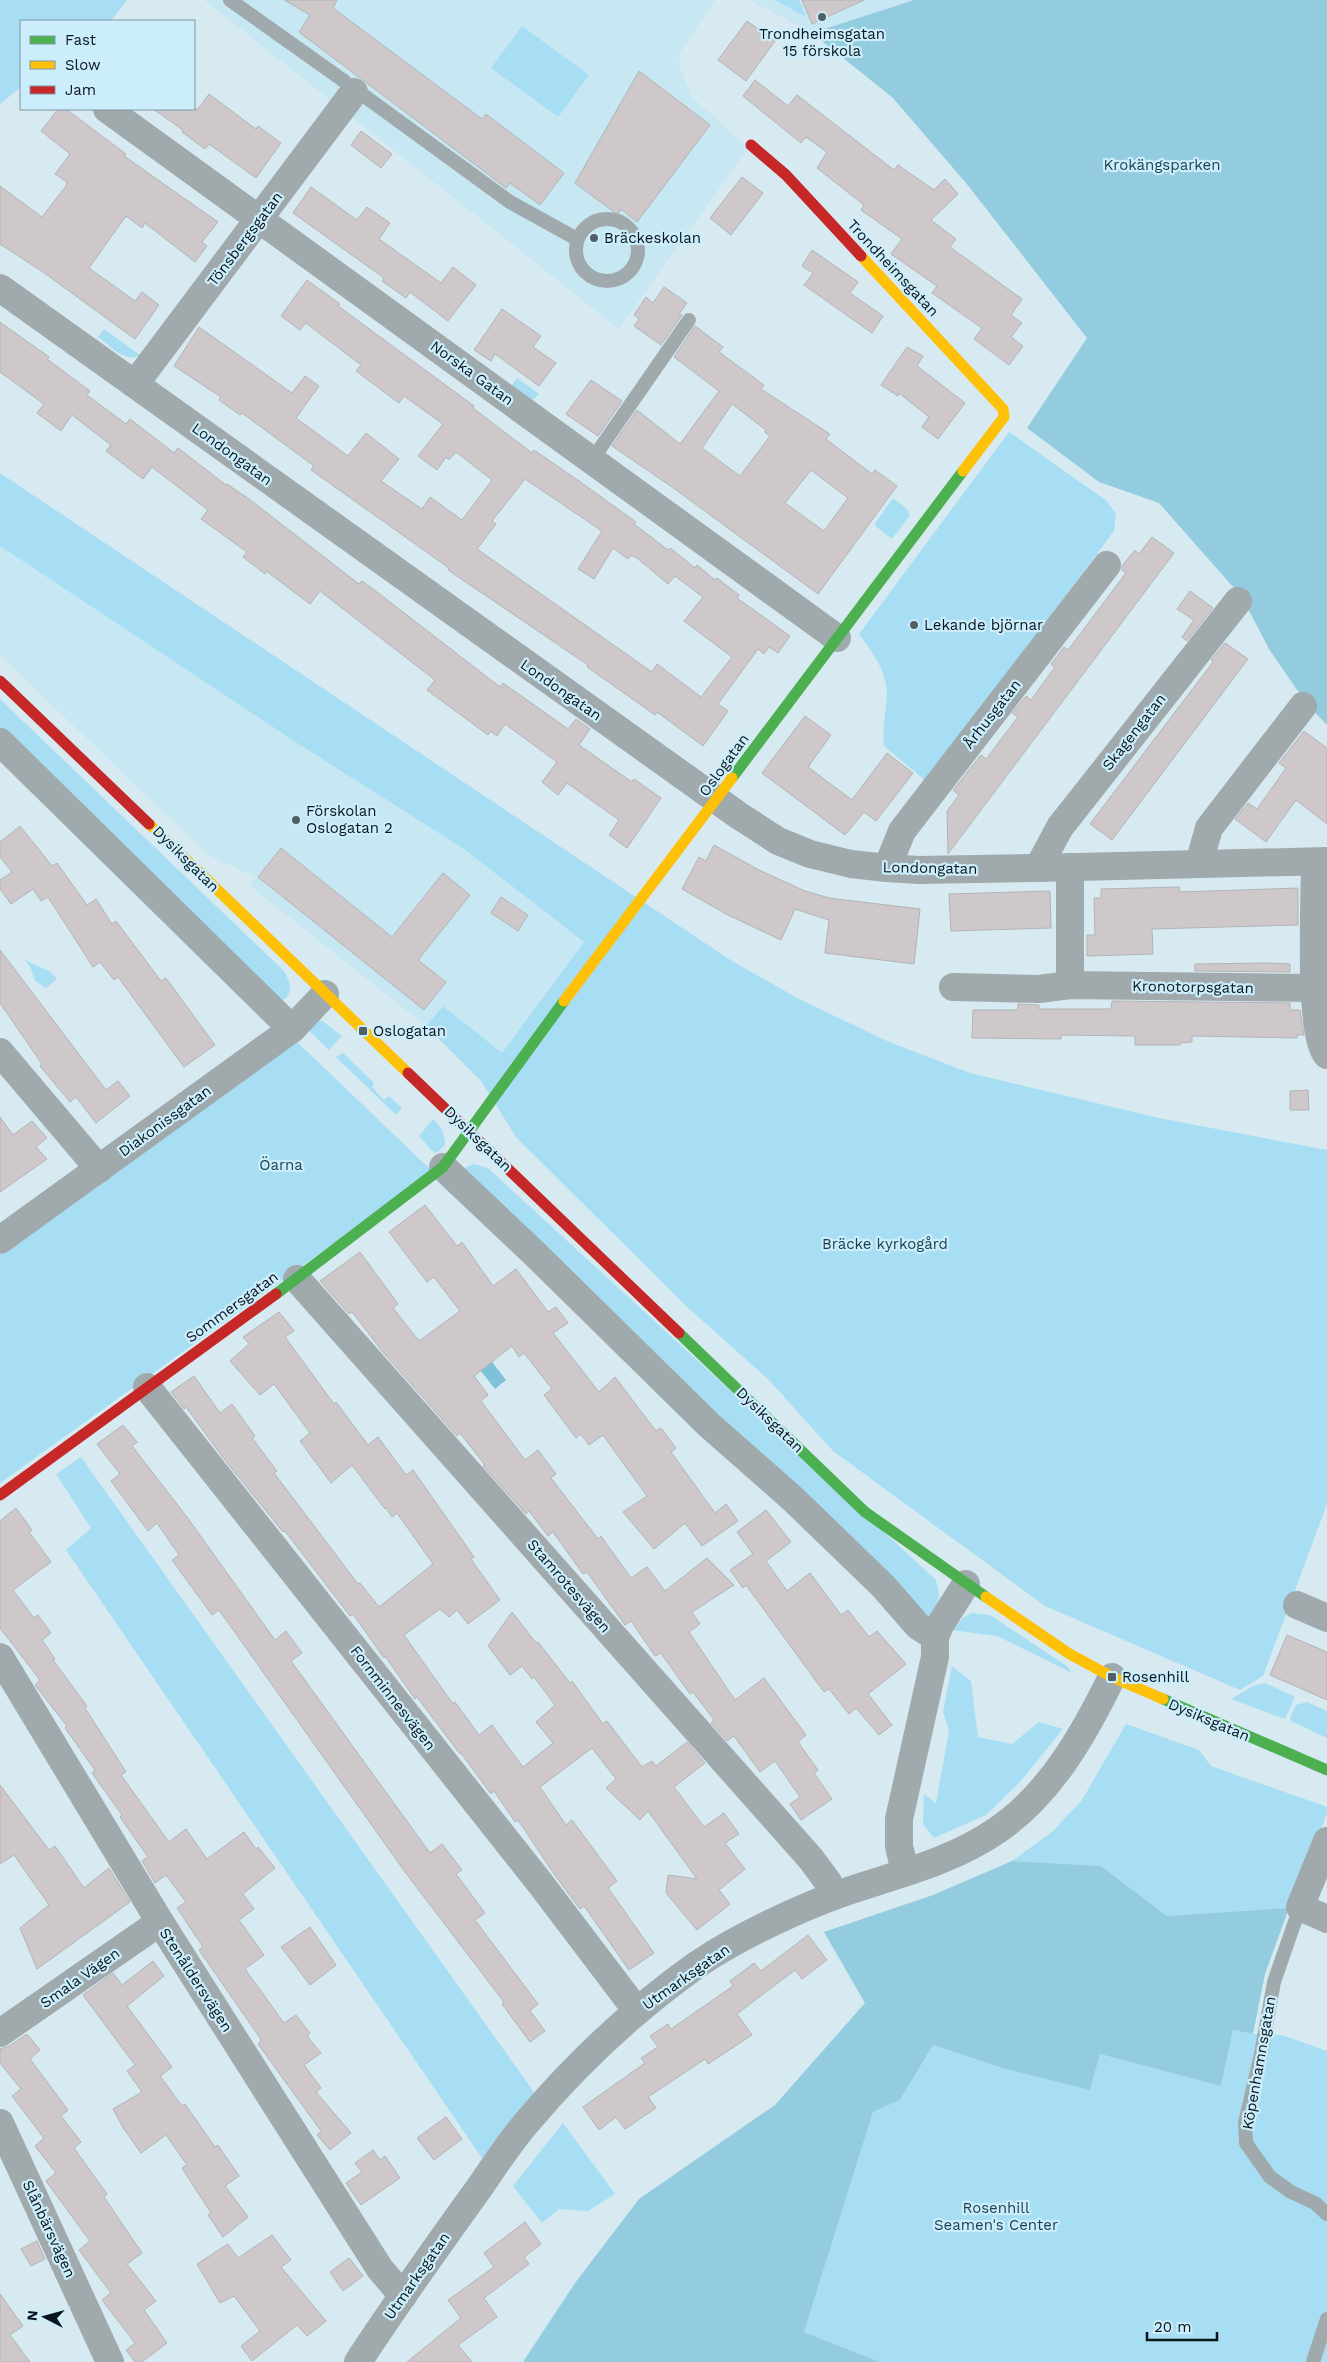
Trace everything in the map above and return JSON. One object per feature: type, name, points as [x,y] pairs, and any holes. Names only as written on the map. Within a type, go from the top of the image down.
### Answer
[{"type":"street","name":"Tönsbergsgatan","points":[[134,384],[260,220],[354,92]]},
{"type":"street","name":"Norska Gatan","points":[[108,110],[592,460],[829,654]]},
{"type":"street","name":"Trondheimsgatan","points":[[751,145],[786,175],[1003,409],[1004,417]]},
{"type":"street","name":"Londongatan","points":[[0,288],[717,800],[778,840],[810,854],[851,864],[920,870],[1321,861]]},
{"type":"street","name":"Oslogatan","points":[[468,1130],[829,654],[1004,417]]},
{"type":"street","name":"Århusgatan","points":[[887,868],[902,831],[1107,565]]},
{"type":"street","name":"Skagengatan","points":[[1038,868],[1060,827],[1238,601]]},
{"type":"street","name":"Dysiksgatan","points":[[0,681],[866,1512],[966,1584],[1068,1653],[1112,1677],[1327,1770]]},
{"type":"street","points":[[1199,863],[1209,828],[1304,706]]},
{"type":"street","points":[[0,742],[292,1029]]},
{"type":"street","points":[[1321,861],[1315,988],[1318,1035],[1321,1047],[1327,1055]]},
{"type":"street","points":[[1070,867],[1070,985]]},
{"type":"street","name":"Kronotorpsgatan","points":[[953,986],[1039,989],[1070,985],[1315,988]]},
{"type":"street","name":"Diakonissgatan","points":[[0,1240],[292,1029],[325,994]]},
{"type":"street","points":[[0,1052],[99,1169]]},
{"type":"street","name":"Sommersgatan","points":[[0,1495],[147,1386],[297,1279],[443,1168],[468,1130]]},
{"type":"street","points":[[443,1168],[543,1261],[709,1425],[792,1499],[883,1586],[918,1626],[935,1637]]},
{"type":"street","name":"Stamrotesvägen","points":[[297,1279],[804,1852],[828,1882],[834,1896]]},
{"type":"street","name":"Fornminnesvägen","points":[[147,1386],[540,1883],[637,2011]]},
{"type":"street","points":[[905,1872],[899,1846],[899,1819],[935,1657],[935,1637],[940,1625],[966,1584]]},
{"type":"street","points":[[1297,1605],[1327,1618]]},
{"type":"street","name":"Stenåldersvägen","points":[[0,1657],[160,1922],[376,2261],[403,2296]]},
{"type":"street","name":"Utmarksgatan","points":[[358,2362],[527,2122],[583,2062],[637,2011],[718,1951],[834,1896],[950,1856],[978,1843],[999,1830],[1026,1806],[1053,1776],[1073,1749],[1112,1677]]},
{"type":"street","name":"Köpenhamnsgatan","points":[[1300,1907],[1327,1841]]},
{"type":"street","points":[[1300,1907],[1327,1919]]},
{"type":"street","name":"Smala Vägen","points":[[0,2034],[160,1922]]},
{"type":"street","name":"Slånbärsvägen","points":[[0,2123],[110,2362]]},
{"type":"lane","points":[[230,0],[344,82],[354,92],[363,95],[510,202],[577,239]]},
{"type":"lane","points":[[599,219],[619,221],[634,234],[638,254],[635,264],[629,273],[615,280],[599,280],[590,276],[577,260],[575,250],[577,239],[590,224],[599,219]]},
{"type":"lane","points":[[592,460],[690,320]]},
{"type":"lane","name":"Köpenhamnsgatan","points":[[1300,1907],[1274,1982],[1261,2054],[1245,2123],[1246,2143],[1270,2176],[1291,2192],[1315,2203],[1327,2214]]},
{"type":"lane","points":[[1313,2362],[1327,2319]]},
{"type":"shaded area","name":"Bräckeskolan","points":[[204,0],[715,0],[679,54],[680,69],[692,97],[748,148],[619,329]]},
{"type":"shaded area","name":"Trondheimsgatan 15 förskola","points":[[749,0],[914,0],[812,33]]},
{"type":"shaded area","name":"Förskolan Oslogatan 2","points":[[0,546],[297,743],[464,849],[584,942],[502,1054],[444,1006],[426,1026],[250,886],[255,877],[208,855],[0,655]]},
{"type":"shaded area","points":[[489,1358],[506,1380],[495,1389],[477,1366]]},
{"type":"green space","points":[[0,0],[127,0],[112,20],[20,20],[20,88],[0,104]]},
{"type":"green space","points":[[775,0],[799,0],[806,17]]},
{"type":"green space","name":"Krokängsparken","points":[[914,0],[1327,0],[1327,725],[1306,703],[1269,649],[1242,597],[1159,503],[1099,482],[1027,428],[1087,338],[966,183],[893,98],[812,33]]},
{"type":"green space","points":[[522,26],[589,75],[558,117],[491,68]]},
{"type":"green space","points":[[104,329],[140,355],[129,357],[113,349],[98,337]]},
{"type":"green space","points":[[517,378],[539,394],[532,401],[509,389]]},
{"type":"green space","points":[[1009,432],[1107,501],[1116,514],[1114,531],[927,782],[884,746],[886,686],[878,662],[859,634]]},
{"type":"green space","name":"Bräcke kyrkogård","points":[[0,473],[732,961],[799,999],[889,1042],[970,1073],[1159,1118],[1327,1150],[1327,1504],[1263,1676],[1240,1690],[1045,1606],[833,1451],[768,1379],[685,1305],[516,1137],[481,1081],[426,1026],[443,1006],[502,1053],[584,942],[464,849],[297,743],[0,546]]},
{"type":"green space","points":[[893,498],[907,509],[910,515],[892,539],[874,525]]},
{"type":"green space","points":[[0,699],[284,971],[290,990],[283,1000],[278,1000],[0,728]]},
{"type":"green space","points":[[25,960],[49,971],[57,979],[46,988],[35,981],[31,969]]},
{"type":"green space","points":[[315,1021],[322,1021],[342,1036],[329,1050],[305,1027]]},
{"type":"green space","name":"Öarna","points":[[293,1038],[433,1172],[0,1483],[0,1255]]},
{"type":"green space","points":[[343,1053],[374,1083],[372,1087],[384,1100],[389,1096],[402,1108],[396,1115],[336,1057]]},
{"type":"green space","points":[[433,1119],[442,1130],[445,1141],[445,1145],[437,1153],[432,1151],[419,1136]]},
{"type":"green space","points":[[474,1164],[488,1168],[935,1579],[939,1598],[930,1616],[927,1616],[464,1171],[466,1167]]},
{"type":"green space","points":[[81,1457],[536,2095],[482,2158],[66,1550],[91,1528],[56,1474]]},
{"type":"green space","points":[[972,1613],[990,1615],[1068,1667],[1072,1673],[997,1636],[951,1630],[964,1617]]},
{"type":"green space","points":[[952,1666],[971,1681],[978,1737],[1012,1744],[1039,1722],[1063,1729],[1020,1782],[986,1815],[934,1838],[923,1824],[924,1794],[936,1803],[949,1731],[943,1711]]},
{"type":"green space","points":[[1265,1683],[1295,1697],[1285,1719],[1231,1699],[1253,1686]]},
{"type":"green space","points":[[1307,1702],[1327,1711],[1327,1738],[1291,1721],[1290,1718],[1296,1705]]},
{"type":"green space","points":[[1126,1724],[1199,1750],[1211,1766],[1327,1807],[1327,1814],[1289,1908],[1167,1916],[1101,1866],[1012,1861],[1052,1832],[1082,1800]]},
{"type":"green space","points":[[1012,1861],[1101,1866],[1167,1916],[1289,1908],[1265,1974],[1253,2034],[1233,2030],[1221,2086],[1100,2054],[1090,2090],[1005,2069],[933,2045],[900,2100],[873,2112],[804,2332],[880,2362],[523,2362],[575,2283],[639,2199],[775,2105],[865,2003],[824,1932],[933,1895]]},
{"type":"green space","name":"Rosenhill Seamen's Center","points":[[1233,2030],[1253,2034],[1282,2035],[1327,2051],[1327,2362],[880,2362],[804,2332],[873,2112],[900,2100],[933,2045],[1005,2069],[1090,2090],[1100,2054],[1221,2086]]},
{"type":"green space","points":[[563,2123],[615,2194],[588,2211],[559,2209],[542,2223],[513,2186]]},
{"type":"building","points":[[284,0],[337,0],[333,8],[482,119],[486,114],[564,173],[540,205],[510,183],[506,188],[299,32],[310,15]]},
{"type":"building","points":[[802,0],[864,0],[812,24]]},
{"type":"building","points":[[747,21],[775,41],[746,81],[718,60]]},
{"type":"building","points":[[639,71],[710,125],[637,222],[621,209],[618,215],[575,183]]},
{"type":"building","points":[[755,80],[788,106],[797,95],[894,170],[898,165],[934,190],[945,179],[958,194],[931,220],[956,239],[950,247],[1022,299],[1011,315],[1022,323],[1011,337],[1023,346],[1009,365],[974,339],[982,328],[932,293],[937,286],[891,254],[902,239],[861,210],[864,205],[817,168],[827,152],[806,137],[801,143],[743,96]]},
{"type":"building","points":[[209,94],[256,129],[258,126],[281,143],[256,178],[209,144],[205,149],[182,132],[183,130],[154,110],[198,109]]},
{"type":"building","points":[[57,110],[67,110],[126,154],[124,156],[218,222],[202,242],[207,246],[195,262],[145,223],[142,228],[126,216],[89,268],[135,301],[142,292],[159,305],[135,339],[43,272],[0,244],[0,186],[42,217],[66,186],[67,182],[55,174],[70,154],[41,131]]},
{"type":"building","points":[[361,131],[392,154],[381,168],[351,145]]},
{"type":"building","points":[[742,177],[763,193],[731,235],[710,218]]},
{"type":"building","points":[[311,187],[357,220],[367,207],[390,223],[379,239],[441,283],[453,267],[476,285],[448,321],[410,292],[406,298],[382,281],[384,278],[293,213]]},
{"type":"building","points":[[812,250],[858,282],[850,293],[883,316],[872,333],[804,285],[813,273],[802,266]]},
{"type":"building","points":[[307,280],[340,304],[338,306],[474,406],[473,408],[532,453],[534,450],[579,481],[636,522],[634,524],[668,550],[670,548],[695,568],[697,565],[715,580],[717,578],[739,595],[737,598],[790,636],[778,653],[769,647],[764,654],[758,649],[718,704],[728,711],[703,746],[657,712],[655,715],[587,667],[588,665],[448,570],[449,568],[311,470],[314,466],[242,413],[240,415],[219,400],[221,397],[174,366],[199,327],[292,393],[305,376],[319,386],[296,418],[348,456],[366,433],[399,459],[381,481],[422,509],[430,497],[462,520],[492,480],[456,452],[449,460],[446,457],[437,470],[418,456],[443,424],[404,396],[399,403],[356,371],[361,365],[306,323],[300,330],[281,316]],"holes":[[[525,479],[602,531],[578,569],[594,579],[613,548],[628,559],[631,555],[637,558],[668,584],[675,576],[703,597],[684,621],[732,657],[701,697],[657,664],[652,672],[477,549],[496,524],[492,521]]]},
{"type":"building","points":[[664,287],[687,303],[679,314],[682,315],[661,345],[634,326],[639,319],[634,315],[646,297],[653,303]]},
{"type":"building","points":[[502,309],[541,336],[533,347],[556,363],[539,386],[495,354],[491,361],[474,350]]},
{"type":"building","points":[[0,322],[49,357],[47,359],[90,391],[87,395],[126,424],[130,419],[174,453],[178,448],[226,485],[249,499],[359,584],[362,581],[381,595],[500,687],[503,683],[568,729],[576,719],[590,729],[579,745],[632,782],[634,779],[661,798],[627,848],[609,835],[619,820],[567,783],[558,795],[542,782],[557,762],[505,724],[497,736],[490,731],[488,735],[427,690],[435,680],[320,591],[310,604],[266,571],[265,574],[243,557],[247,552],[201,519],[208,510],[152,467],[143,479],[106,451],[111,445],[72,415],[61,431],[37,413],[44,404],[0,372]]},
{"type":"building","points":[[695,326],[723,347],[719,352],[764,385],[761,389],[830,434],[826,439],[872,474],[875,470],[897,486],[818,594],[672,487],[612,446],[637,410],[680,444],[719,391],[674,357]],"holes":[[[732,404],[766,430],[765,432],[770,436],[740,476],[702,448]],[[811,470],[848,498],[824,531],[785,503]]]},
{"type":"building","points":[[907,347],[923,356],[917,366],[965,403],[938,439],[922,427],[929,417],[899,393],[898,396],[881,385]]},
{"type":"building","points":[[591,380],[622,401],[598,436],[566,414]]},
{"type":"building","points":[[1152,537],[1174,553],[948,854],[947,811],[959,795],[953,790],[981,755],[986,759],[1018,717],[1012,713],[1026,696],[1031,700],[1055,667],[1051,664],[1064,647],[1068,650],[1126,573],[1122,570],[1122,566],[1135,550],[1139,554]]},
{"type":"building","points":[[1190,591],[1213,608],[1187,641],[1182,637],[1194,620],[1177,609]]},
{"type":"building","points":[[1225,643],[1248,659],[1112,840],[1090,824],[1213,662],[1211,660]]},
{"type":"building","points":[[805,716],[831,735],[808,767],[852,800],[887,753],[913,773],[876,821],[864,812],[845,835],[762,773]]},
{"type":"building","points":[[1304,731],[1327,748],[1327,824],[1296,800],[1266,842],[1235,819],[1248,803],[1257,809],[1286,768],[1279,763]]},
{"type":"building","points":[[20,826],[52,866],[57,863],[87,905],[96,899],[112,924],[116,921],[161,981],[166,978],[215,1045],[184,1067],[118,977],[114,980],[100,962],[93,967],[48,897],[41,901],[33,889],[11,904],[0,889],[0,880],[12,872],[0,857],[0,842]]},
{"type":"building","points":[[714,845],[759,870],[805,891],[829,898],[920,909],[914,964],[825,953],[829,920],[795,909],[781,940],[728,915],[682,889],[699,857],[706,861]]},
{"type":"building","points":[[281,848],[392,937],[443,873],[470,895],[418,960],[446,982],[424,1010],[258,877]]},
{"type":"building","points":[[1179,887],[1180,892],[1298,888],[1298,925],[1152,929],[1153,954],[1087,956],[1087,935],[1095,935],[1094,898],[1101,898],[1101,889]]},
{"type":"building","points":[[1050,891],[1051,928],[951,931],[949,894]]},
{"type":"building","points":[[501,897],[528,915],[518,931],[491,913]]},
{"type":"building","points":[[0,950],[106,1090],[118,1081],[130,1096],[96,1123],[76,1097],[70,1102],[40,1066],[42,1064],[0,1003]]},
{"type":"building","points":[[1195,964],[1290,964],[1290,972],[1195,971]]},
{"type":"building","points":[[1112,1001],[1290,1003],[1290,1010],[1300,1010],[1304,1035],[1297,1035],[1297,1038],[1192,1036],[1192,1042],[1180,1043],[1180,1045],[1135,1045],[1135,1036],[1061,1035],[1061,1039],[972,1038],[973,1010],[1018,1010],[1018,1004],[1039,1005],[1039,1009],[1111,1009]]},
{"type":"building","points":[[1308,1090],[1309,1110],[1290,1110],[1290,1091]]},
{"type":"building","points":[[0,1117],[13,1135],[32,1121],[47,1138],[36,1147],[47,1159],[0,1192]]},
{"type":"building","points":[[425,1205],[457,1246],[462,1242],[493,1286],[516,1269],[548,1312],[556,1307],[568,1323],[553,1333],[599,1392],[615,1377],[656,1431],[661,1428],[676,1448],[671,1452],[715,1513],[726,1504],[738,1521],[702,1546],[685,1523],[654,1549],[623,1512],[647,1496],[603,1435],[589,1445],[581,1434],[576,1438],[544,1395],[552,1389],[524,1353],[519,1357],[512,1346],[474,1376],[488,1395],[481,1401],[525,1460],[538,1450],[556,1474],[551,1478],[598,1539],[601,1536],[631,1578],[647,1567],[665,1591],[707,1558],[734,1585],[692,1612],[700,1624],[689,1632],[735,1700],[764,1678],[806,1735],[798,1742],[818,1770],[814,1773],[832,1799],[801,1820],[790,1804],[800,1797],[775,1761],[760,1772],[734,1736],[727,1741],[711,1723],[714,1720],[693,1692],[690,1694],[661,1653],[655,1656],[631,1621],[625,1625],[587,1572],[583,1574],[553,1532],[548,1536],[529,1511],[526,1514],[483,1466],[485,1465],[460,1433],[457,1436],[382,1351],[352,1312],[349,1314],[320,1281],[360,1252],[398,1304],[393,1308],[419,1341],[460,1311],[434,1277],[427,1282],[389,1232]]},
{"type":"building","points":[[279,1312],[294,1331],[285,1337],[334,1404],[336,1402],[368,1445],[378,1437],[406,1475],[413,1470],[474,1557],[471,1559],[500,1600],[468,1624],[457,1610],[449,1617],[440,1609],[404,1635],[453,1704],[455,1702],[479,1735],[492,1725],[523,1767],[553,1743],[536,1722],[555,1705],[534,1677],[532,1679],[522,1666],[510,1675],[488,1646],[512,1612],[570,1683],[572,1681],[603,1724],[607,1721],[642,1767],[652,1761],[656,1766],[687,1742],[705,1763],[674,1787],[704,1827],[724,1813],[739,1834],[725,1843],[745,1869],[719,1890],[730,1904],[697,1930],[666,1893],[668,1875],[697,1879],[648,1811],[640,1820],[606,1788],[616,1779],[592,1748],[540,1787],[566,1825],[572,1820],[617,1881],[608,1888],[654,1953],[629,1970],[584,1906],[580,1909],[554,1874],[518,1820],[515,1822],[494,1791],[491,1794],[417,1697],[415,1699],[353,1614],[350,1616],[285,1531],[283,1532],[224,1459],[186,1407],[184,1409],[171,1392],[194,1376],[220,1413],[232,1404],[255,1436],[252,1438],[277,1471],[274,1473],[358,1584],[360,1583],[379,1607],[433,1564],[397,1513],[392,1517],[352,1465],[331,1483],[300,1441],[310,1433],[274,1384],[260,1395],[230,1361],[249,1344],[243,1337]]},
{"type":"building","points":[[123,1425],[137,1442],[132,1446],[187,1517],[275,1640],[286,1631],[302,1653],[291,1661],[430,1853],[442,1844],[462,1870],[456,1874],[485,1913],[475,1920],[538,2004],[530,2011],[545,2031],[530,2042],[502,2004],[504,2002],[405,1872],[219,1610],[212,1615],[172,1560],[179,1555],[157,1523],[148,1531],[111,1481],[120,1474],[97,1444]]},
{"type":"building","points":[[16,1508],[32,1530],[29,1532],[51,1562],[13,1590],[34,1618],[38,1615],[51,1633],[42,1640],[55,1659],[53,1660],[87,1706],[85,1708],[126,1772],[121,1775],[169,1842],[186,1829],[207,1859],[244,1832],[256,1849],[258,1847],[275,1868],[243,1894],[254,1909],[239,1920],[264,1955],[245,1969],[284,2023],[296,2015],[310,2033],[307,2036],[321,2053],[304,2065],[321,2088],[316,2092],[351,2133],[330,2150],[317,2135],[321,2131],[258,2044],[261,2041],[260,2038],[199,1950],[203,1947],[177,1908],[186,1902],[166,1875],[155,1883],[142,1861],[148,1857],[120,1817],[122,1815],[92,1773],[95,1770],[65,1728],[67,1726],[35,1685],[40,1680],[0,1628],[0,1521]]},
{"type":"building","points":[[766,1510],[791,1542],[766,1561],[787,1591],[810,1573],[841,1615],[848,1610],[869,1637],[877,1631],[906,1664],[868,1694],[892,1725],[879,1735],[856,1708],[849,1714],[829,1689],[824,1692],[746,1585],[743,1588],[730,1570],[753,1554],[737,1532]]},
{"type":"building","points":[[1287,1635],[1327,1652],[1327,1700],[1270,1675]]},
{"type":"building","points":[[0,1785],[49,1850],[55,1846],[84,1888],[109,1868],[130,1902],[37,1969],[20,1928],[49,1905],[14,1855],[0,1864]]},
{"type":"building","points":[[310,1927],[336,1965],[310,1985],[281,1947]]},
{"type":"building","points":[[808,1935],[827,1960],[802,1979],[795,1970],[737,2014],[752,2035],[708,2064],[705,2059],[648,2097],[656,2108],[625,2129],[616,2117],[599,2130],[583,2107],[645,2063],[641,2058],[658,2047],[650,2036],[668,2024],[671,2029],[733,1986],[730,1981],[754,1963],[761,1971]]},
{"type":"building","points":[[153,1961],[164,1976],[127,2006],[172,2067],[160,2076],[182,2106],[185,2104],[215,2147],[218,2145],[239,2176],[225,2186],[248,2217],[223,2237],[208,2215],[211,2213],[182,2168],[187,2165],[166,2135],[141,2153],[124,2129],[113,2109],[142,2092],[127,2071],[135,2065],[83,1995],[113,1973],[122,1985]]},
{"type":"building","points":[[27,2034],[40,2050],[30,2059],[68,2110],[61,2116],[81,2142],[74,2148],[107,2194],[104,2197],[142,2253],[127,2264],[156,2301],[144,2310],[167,2343],[142,2362],[135,2362],[126,2350],[135,2343],[102,2300],[111,2293],[79,2250],[90,2241],[46,2181],[56,2173],[35,2146],[44,2138],[12,2096],[21,2089],[0,2063],[0,2049],[9,2046]]},
{"type":"building","points":[[446,2117],[462,2139],[434,2160],[417,2138]]},
{"type":"building","points":[[373,2150],[380,2160],[385,2156],[400,2178],[361,2205],[346,2183],[362,2172],[355,2163]]},
{"type":"building","points":[[525,2222],[541,2244],[524,2257],[529,2264],[484,2298],[497,2317],[458,2345],[472,2362],[407,2362],[461,2318],[448,2300],[494,2267],[484,2253]]},
{"type":"building","points":[[272,2235],[291,2260],[281,2267],[326,2321],[307,2336],[297,2325],[252,2361],[241,2346],[260,2331],[234,2296],[220,2303],[197,2264],[228,2244],[238,2258]]},
{"type":"building","points":[[37,2241],[45,2259],[31,2266],[21,2249]]},
{"type":"building","points":[[349,2258],[363,2276],[343,2291],[330,2272]]},
{"type":"building","points":[[0,2294],[23,2326],[10,2335],[30,2362],[0,2362]]},
{"type":"traffic: fast","points":[[732,778],[963,471]]},
{"type":"traffic: fast","points":[[276,1294],[443,1167],[564,1001]]},
{"type":"traffic: fast","points":[[679,1333],[865,1512],[986,1597]]},
{"type":"traffic: fast","points":[[1163,1699],[1327,1770]]},
{"type":"traffic: slow","points":[[861,256],[1003,409],[1004,417],[963,471]]},
{"type":"traffic: slow","points":[[564,1001],[732,778]]},
{"type":"traffic: slow","points":[[149,824],[408,1073]]},
{"type":"traffic: slow","points":[[986,1597],[1068,1653],[1112,1677],[1163,1699]]},
{"type":"traffic: jam","points":[[751,145],[786,175],[861,256]]},
{"type":"traffic: jam","points":[[0,681],[149,824]]},
{"type":"traffic: jam","points":[[408,1073],[679,1333]]},
{"type":"traffic: jam","points":[[0,1495],[276,1294]]},
{"type":"place","name":"Trondheimsgatan 15 förskola","points":[[822,17]]},
{"type":"place","name":"Bräckeskolan","points":[[594,238]]},
{"type":"place","name":"Lekande björnar","points":[[914,625]]},
{"type":"place","name":"Förskolan Oslogatan 2","points":[[296,820]]},
{"type":"place","name":"Oslogatan","points":[[363,1031]]},
{"type":"place","name":"Rosenhill","points":[[1112,1677]]}]
